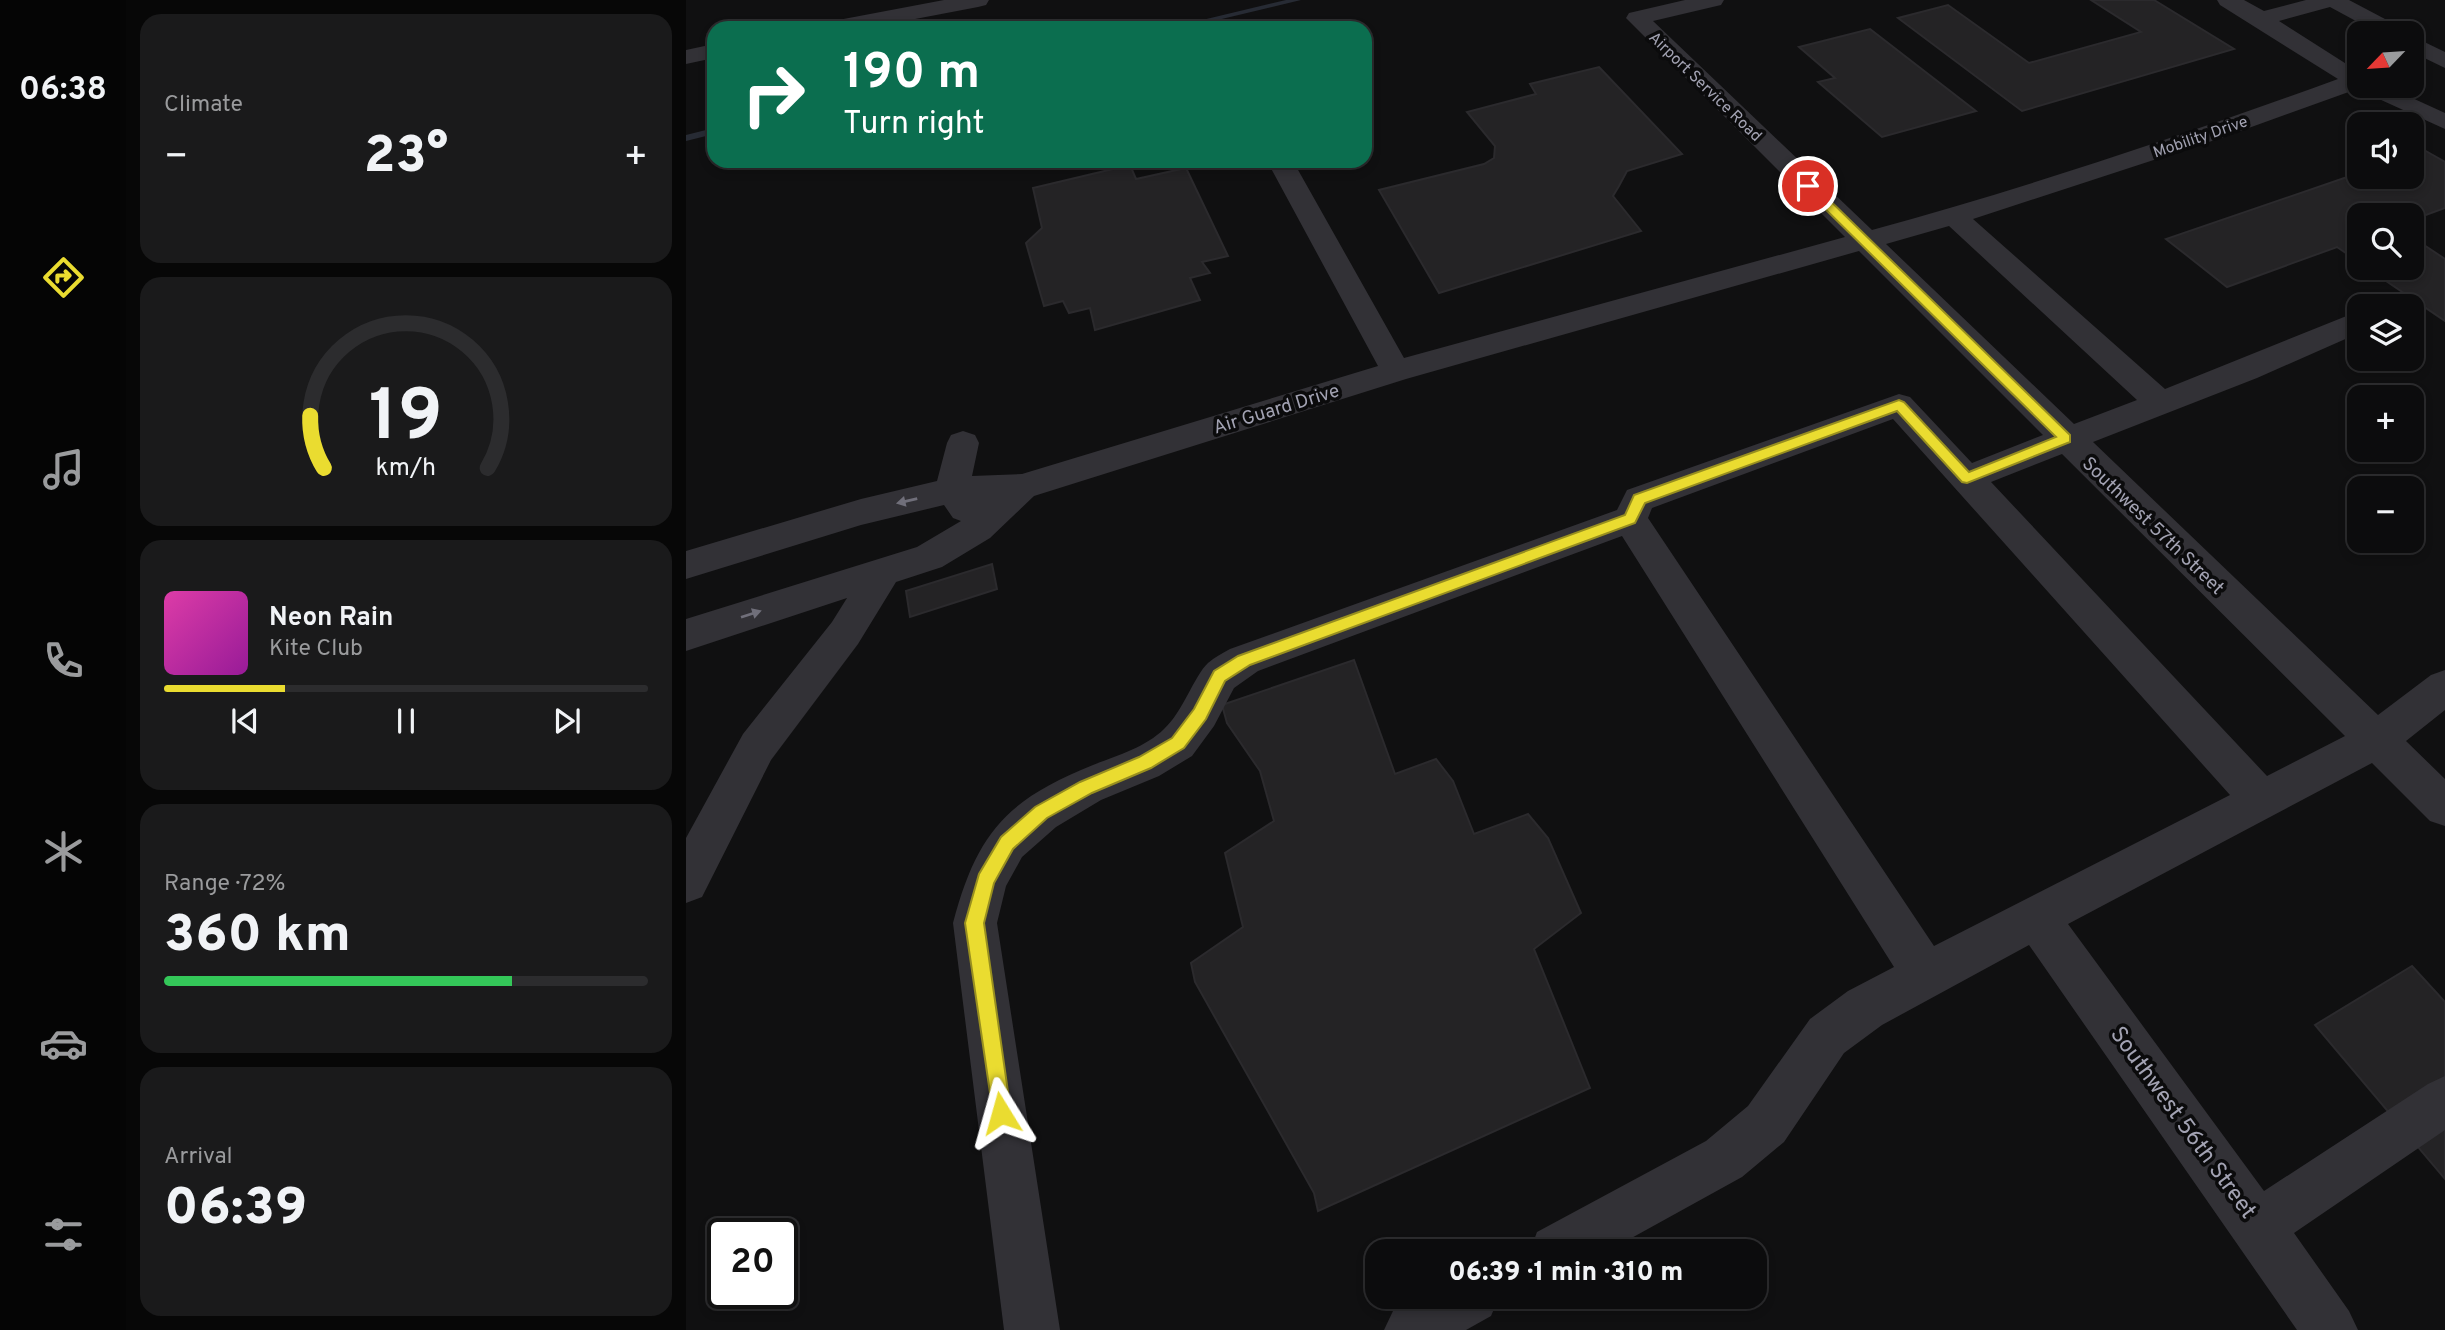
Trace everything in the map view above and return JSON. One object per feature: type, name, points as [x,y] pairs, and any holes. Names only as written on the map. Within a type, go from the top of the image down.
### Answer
[{"type":"lane","points":[[869,21],[978,0]]},
{"type":"lane","name":"Airport Service Road","points":[[1713,0],[1637,18],[1865,241]]},
{"type":"lane","points":[[2228,0],[2347,74]]},
{"type":"lane","points":[[2261,19],[2298,4],[2332,0],[2371,21]]},
{"type":"lane","points":[[2424,50],[2445,61]]},
{"type":"lane","points":[[686,57],[707,52]]},
{"type":"lane","name":"Mobility Drive","points":[[1865,241],[1954,216],[2347,88]]},
{"type":"lane","points":[[2393,98],[2445,122]]},
{"type":"lane","points":[[1284,168],[1396,371]]},
{"type":"lane","points":[[1954,216],[2161,403]]},
{"type":"lane","name":"Air Guard Drive","points":[[686,565],[861,512],[952,490],[1023,487],[1396,371],[1865,241]]},
{"type":"lane","name":"Southwest 57th Street","points":[[1865,241],[2445,807]]},
{"type":"lane","points":[[1967,478],[2246,370],[2347,326]]},
{"type":"lane","points":[[1032,1330],[975,923],[986,880],[1007,843],[1041,813],[1086,787],[1145,763],[1178,743],[1200,714],[1220,676],[1244,660],[1630,519],[1639,499],[1899,405],[2261,799]]},
{"type":"lane","points":[[963,443],[952,490],[978,528]]},
{"type":"lane","points":[[686,635],[929,557],[978,528],[1023,487]]},
{"type":"lane","points":[[1630,519],[1926,975]]},
{"type":"lane","points":[[686,882],[757,747],[845,633],[883,572]]},
{"type":"lane","points":[[1578,1239],[1724,1159],[1766,1124],[1827,1036],[1865,1007],[2377,740],[2445,687]]},
{"type":"lane","name":"Southwest 56th Street","points":[[2035,916],[2259,1226],[2330,1330]]},
{"type":"lane","points":[[2259,1226],[2445,1101]]},
{"type":"lane","points":[[1412,1330],[1450,1309]]},
{"type":"building","points":[[2091,0],[2154,0],[2234,49],[2022,111],[1898,18],[1948,5],[2029,63],[2141,32]]},
{"type":"building","points":[[1870,29],[1976,111],[1882,137],[1818,82],[1835,78],[1799,47]]},
{"type":"building","points":[[1599,67],[1682,154],[1627,171],[1613,196],[1641,231],[1439,293],[1379,190],[1484,164],[1494,158],[1495,146],[1467,112],[1536,94],[1530,84]]},
{"type":"building","points":[[2424,150],[2445,162],[2445,208],[2424,216],[2424,203],[2347,203],[2347,254],[2337,247],[2227,287],[2166,239],[2347,177],[2347,189],[2424,189]]},
{"type":"building","points":[[1117,168],[1131,168],[1136,179],[1186,168],[1228,256],[1202,262],[1210,273],[1190,278],[1200,300],[1095,330],[1090,308],[1069,313],[1063,301],[1044,306],[1026,243],[1042,228],[1033,188]]},
{"type":"building","points":[[2424,245],[2445,259],[2445,321],[2424,307],[2424,294],[2405,294],[2385,280],[2424,280]]},
{"type":"building","points":[[992,564],[997,589],[910,617],[906,591]]},
{"type":"building","points":[[1354,660],[1395,774],[1436,759],[1453,781],[1474,834],[1528,814],[1548,838],[1581,913],[1534,949],[1590,1088],[1318,1211],[1314,1193],[1195,982],[1191,963],[1243,927],[1225,853],[1274,821],[1260,771],[1227,723],[1222,705]]},
{"type":"building","points":[[2412,966],[2445,1002],[2445,1179],[2315,1025]]},
{"type":"waterway","points":[[1204,21],[1297,0]]},
{"type":"waterway","points":[[686,138],[707,133]]},
{"type":"route","points":[[1001,1113],[975,923],[986,880],[1007,843],[1041,813],[1086,787],[1145,763],[1178,743],[1200,714],[1220,676],[1244,660],[1630,519],[1639,499],[1899,405],[1967,478],[2065,439],[1808,186]]}]
